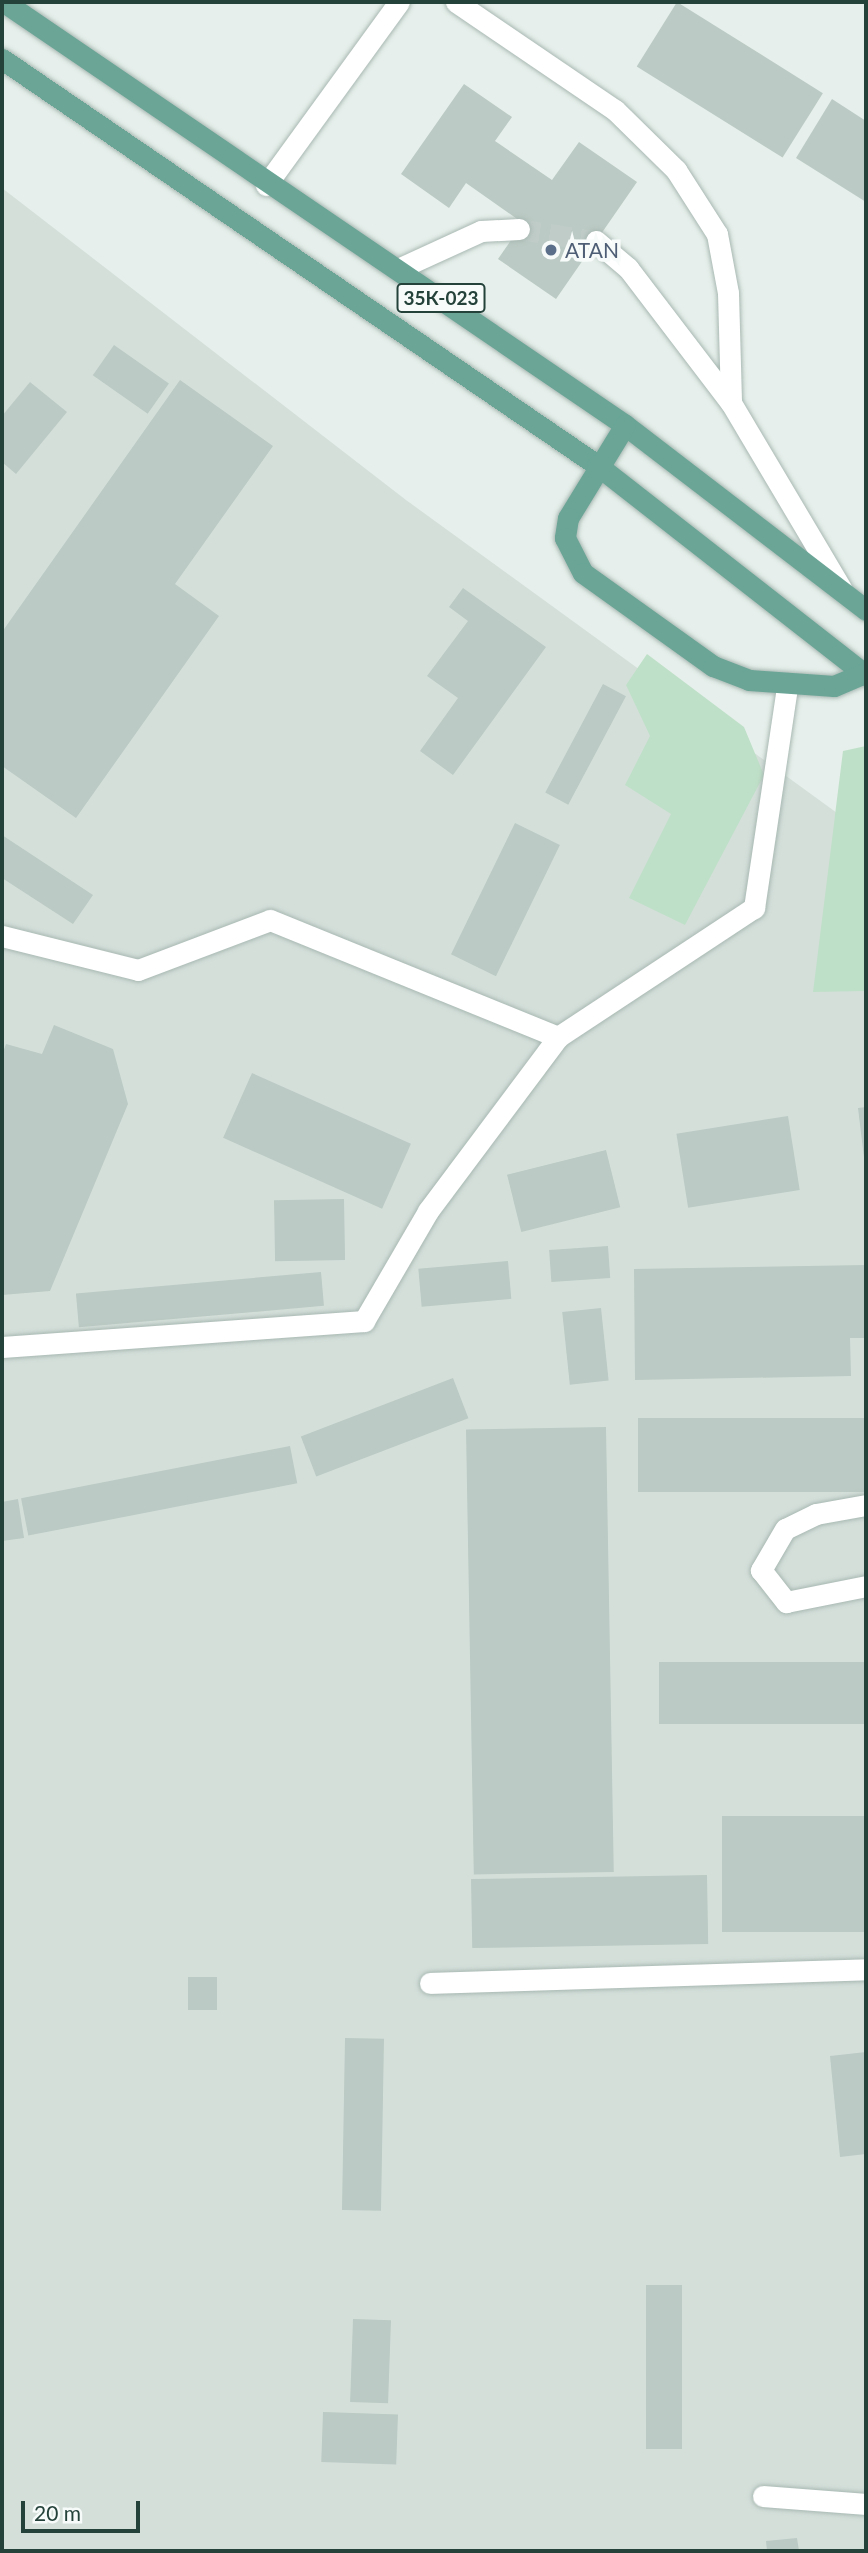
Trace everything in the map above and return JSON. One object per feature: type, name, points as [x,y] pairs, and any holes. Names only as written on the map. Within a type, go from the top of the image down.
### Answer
[{"type":"main road","name":"35К-023","points":[[4,2],[267,185],[398,269],[625,425],[841,588],[866,610]]},
{"type":"main road","name":"35К-023","points":[[2,59],[597,465],[865,674]]},
{"type":"main road","points":[[625,425],[597,465],[568,517],[565,538],[583,573],[713,666],[787,687],[834,686],[865,674]]},
{"type":"street","points":[[267,185],[399,2]]},
{"type":"street","points":[[456,2],[615,110],[676,170],[717,234],[728,293],[731,403]]},
{"type":"street","points":[[398,269],[481,231],[519,229]]},
{"type":"street","points":[[596,241],[628,268],[731,403],[841,588]]},
{"type":"street","points":[[2,1348],[364,1321],[428,1211],[558,1037],[754,908],[787,687]]},
{"type":"street","points":[[2,936],[138,970],[270,920],[558,1037]]},
{"type":"street","points":[[866,1505],[816,1514],[785,1529],[761,1570],[786,1602],[866,1586]]},
{"type":"street","points":[[430,1983],[866,1969]]},
{"type":"street","points":[[763,2496],[866,2504]]},
{"type":"shaded area","points":[[2,188],[406,500],[866,834],[866,2551],[2,2551]]},
{"type":"green space","points":[[647,654],[744,727],[764,775],[685,925],[629,898],[671,814],[625,785],[650,736],[626,685]]},
{"type":"green space","points":[[866,746],[866,991],[813,992],[843,751]]},
{"type":"building","points":[[677,2],[823,93],[783,158],[637,66]]},
{"type":"building","points":[[464,84],[512,117],[495,141],[552,180],[579,142],[637,182],[556,299],[498,259],[523,223],[466,183],[449,208],[401,174]]},
{"type":"building","points":[[832,99],[866,121],[866,202],[796,158]]},
{"type":"building","points":[[114,345],[169,383],[148,414],[93,375]]},
{"type":"building","points":[[180,380],[273,446],[175,584],[219,616],[76,818],[2,766],[2,632]]},
{"type":"building","points":[[30,382],[67,412],[16,474],[2,462],[2,416]]},
{"type":"building","points":[[463,588],[546,647],[453,775],[420,751],[458,698],[427,676],[468,621],[449,607]]},
{"type":"building","points":[[603,684],[626,696],[568,805],[545,793]]},
{"type":"building","points":[[515,823],[560,845],[496,976],[451,954]]},
{"type":"building","points":[[2,835],[93,895],[73,924],[2,878]]},
{"type":"building","points":[[54,1025],[113,1049],[128,1104],[50,1291],[2,1295],[2,1055],[6,1044],[42,1054]]},
{"type":"building","points":[[252,1073],[411,1144],[382,1209],[223,1138]]},
{"type":"building","points":[[866,1107],[866,1166],[865,1166],[858,1108]]},
{"type":"building","points":[[788,1116],[800,1190],[688,1208],[676,1134]]},
{"type":"building","points":[[606,1150],[620,1207],[521,1232],[507,1175]]},
{"type":"building","points":[[344,1199],[345,1260],[275,1261],[274,1200]]},
{"type":"building","points":[[608,1246],[610,1278],[551,1282],[549,1250]]},
{"type":"building","points":[[508,1261],[511,1299],[422,1307],[418,1269]]},
{"type":"building","points":[[866,1265],[866,1338],[850,1338],[851,1376],[635,1380],[634,1269]]},
{"type":"building","points":[[321,1272],[324,1306],[79,1327],[76,1293]]},
{"type":"building","points":[[601,1308],[609,1381],[570,1385],[562,1312]]},
{"type":"building","points":[[453,1378],[468,1418],[316,1477],[301,1436]]},
{"type":"building","points":[[638,1418],[866,1418],[866,1492],[638,1492]]},
{"type":"building","points":[[606,1427],[614,1872],[474,1874],[466,1429]]},
{"type":"building","points":[[290,1446],[297,1483],[28,1536],[21,1498]]},
{"type":"building","points":[[18,1499],[24,1538],[2,1541],[2,1502]]},
{"type":"building","points":[[659,1662],[866,1662],[866,1724],[659,1724]]},
{"type":"building","points":[[722,1816],[866,1816],[866,1932],[722,1932]]},
{"type":"building","points":[[707,1875],[708,1944],[472,1948],[471,1879]]},
{"type":"building","points":[[188,1977],[217,1977],[217,2010],[188,2010]]},
{"type":"building","points":[[345,2038],[384,2039],[381,2211],[342,2210]]},
{"type":"building","points":[[866,2052],[866,2154],[840,2157],[830,2056]]},
{"type":"building","points":[[646,2285],[682,2285],[682,2449],[646,2449]]},
{"type":"building","points":[[353,2319],[391,2320],[388,2403],[350,2402]]},
{"type":"building","points":[[323,2412],[398,2415],[396,2465],[321,2462]]},
{"type":"building","points":[[797,2538],[799,2551],[767,2551],[766,2541]]},
{"type":"tunnel","points":[[519,229],[596,241]]},
{"type":"place","name":"ATAN","points":[[551,250]]}]
